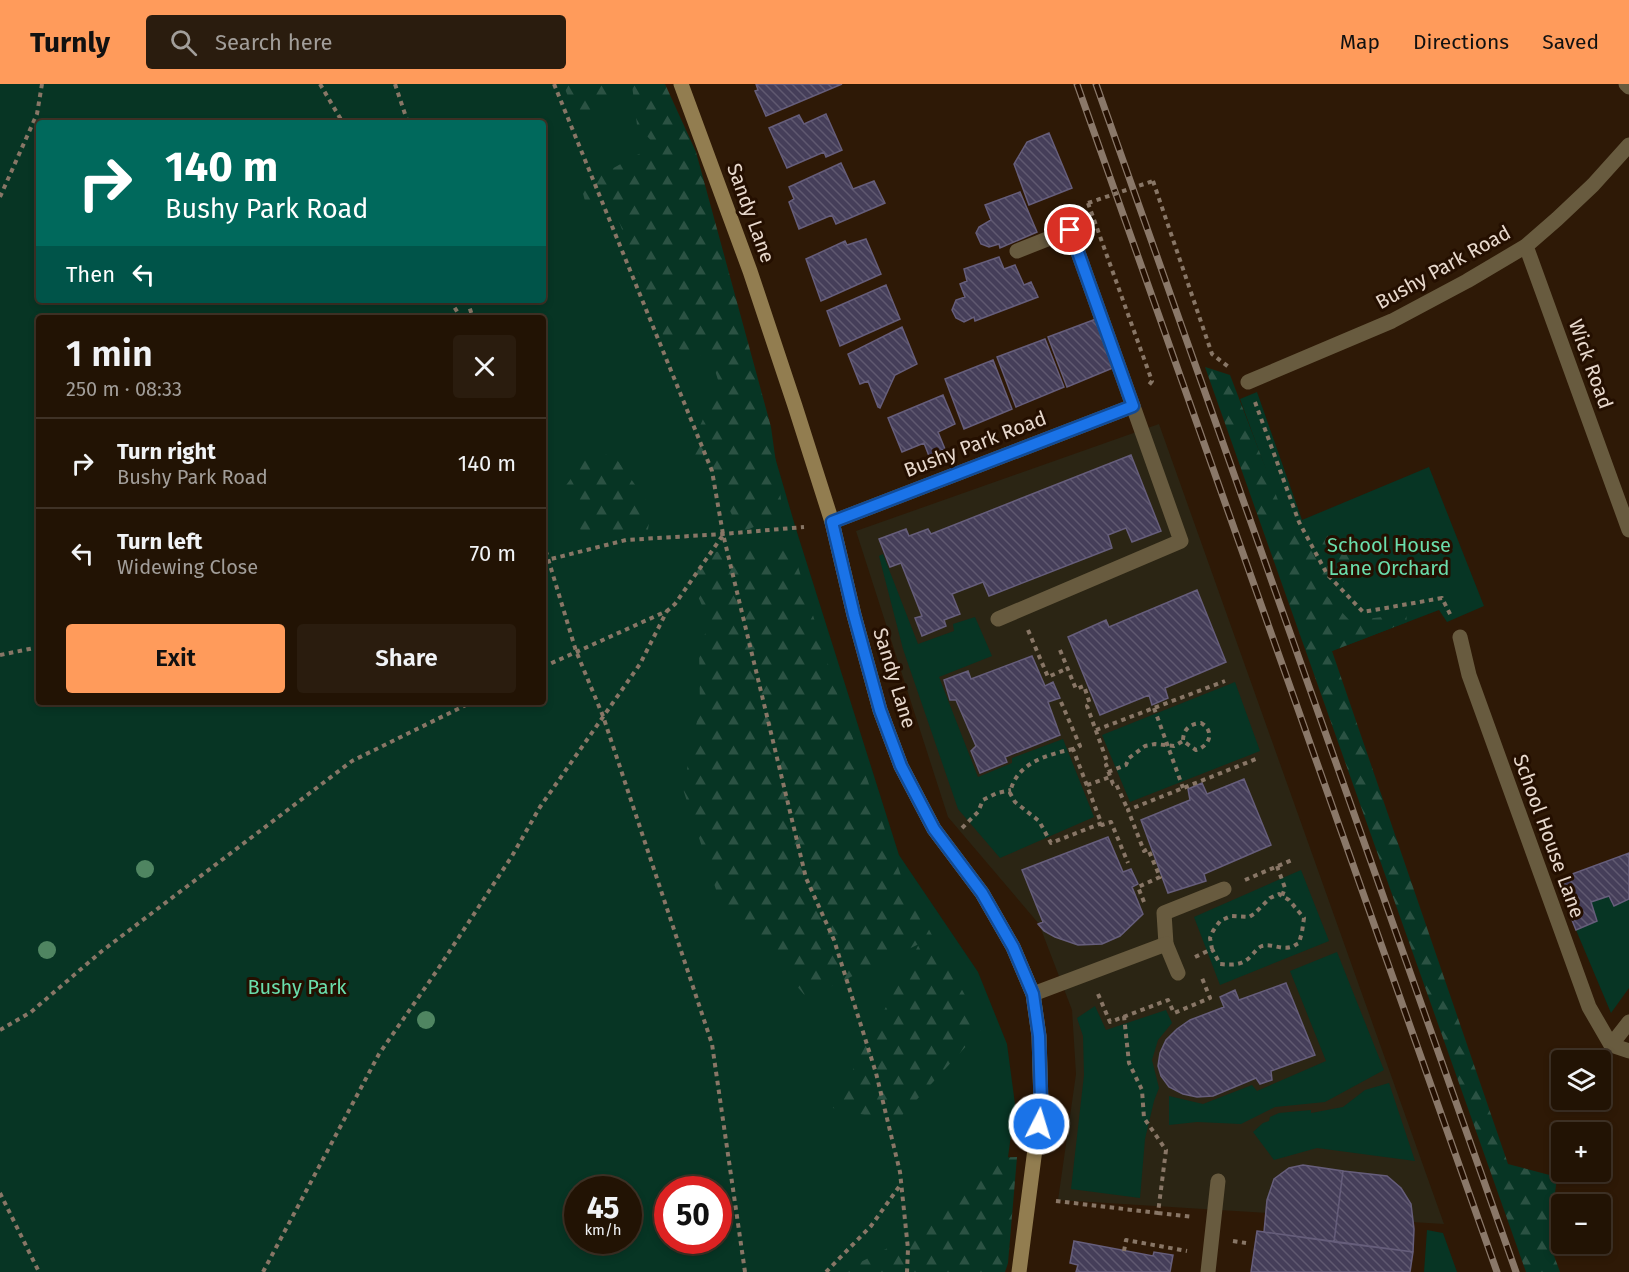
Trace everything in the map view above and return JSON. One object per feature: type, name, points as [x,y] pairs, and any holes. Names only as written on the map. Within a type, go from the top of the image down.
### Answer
[{"type":"main road","name":"Sandy Lane","points":[[681,84],[750,272],[832,522],[880,710],[901,766],[934,829],[982,893],[1013,947],[1033,994],[1039,1036],[1041,1103],[1019,1272]]},
{"type":"street","name":"Bushy Park Road","points":[[1248,382],[1392,321],[1526,246],[1593,185],[1629,145]]},
{"type":"street","points":[[998,619],[1181,541],[1070,230],[1017,250]]},
{"type":"street","name":"Wick Road","points":[[1526,246],[1629,530]]},
{"type":"street","name":"Bushy Park Road","points":[[832,522],[1133,406]]},
{"type":"street","name":"School House Lane","points":[[1460,637],[1469,675],[1589,1007],[1611,1045]]},
{"type":"street","points":[[1178,974],[1166,944],[1164,913],[1224,889]]},
{"type":"street","points":[[1033,994],[1166,944]]},
{"type":"street","points":[[1629,1022],[1611,1045],[1629,1051]]},
{"type":"street","points":[[1208,1272],[1218,1181]]},
{"type":"path","points":[[0,196],[37,114],[42,84]]},
{"type":"path","points":[[320,84],[342,120]]},
{"type":"path","points":[[395,84],[407,120]]},
{"type":"path","points":[[554,84],[711,471],[723,534],[806,878],[834,939],[876,1073],[900,1172],[908,1249],[907,1272]]},
{"type":"path","points":[[1152,381],[1088,203],[1153,181],[1212,354],[1248,382],[1299,522],[1327,574],[1363,612],[1442,598],[1460,637]]},
{"type":"path","points":[[745,1272],[712,1044],[603,716],[576,651],[546,560],[626,540],[804,527]]},
{"type":"path","points":[[546,666],[667,611],[675,604],[723,534]]},
{"type":"path","points":[[263,1272],[379,1054],[512,856],[540,807],[640,664],[667,611]]},
{"type":"path","points":[[0,655],[36,648]]},
{"type":"path","points":[[1036,649],[1048,676],[1068,668]]},
{"type":"path","points":[[1060,650],[1076,689],[1084,687],[1090,704],[1087,706],[1108,764],[1106,765],[1109,775],[1113,784],[1116,784],[1144,850],[1148,849],[1160,877],[1138,887],[1145,905]]},
{"type":"path","points":[[1096,730],[1225,681]]},
{"type":"path","points":[[1061,702],[1080,746],[1030,763],[1019,772],[1010,793],[1015,801],[1039,821],[1051,843],[1102,823],[1102,825],[1111,822],[1128,862]]},
{"type":"path","points":[[0,1030],[31,1012],[102,951],[352,761],[466,705]]},
{"type":"path","points":[[1154,708],[1183,788]]},
{"type":"path","points":[[1087,785],[1126,765],[1129,758],[1145,746],[1168,744],[1174,746],[1183,741],[1185,732],[1190,726],[1201,723],[1209,731],[1208,742],[1203,748],[1196,750],[1183,741]]},
{"type":"path","points":[[1073,748],[1102,823]]},
{"type":"path","points":[[1128,810],[1256,759]]},
{"type":"path","points":[[962,828],[978,812],[983,800],[997,793],[1011,790]]},
{"type":"path","points":[[1239,883],[1292,860]]},
{"type":"path","points":[[1277,866],[1285,888],[1282,896]]},
{"type":"path","points":[[1279,894],[1289,900],[1304,918],[1299,943],[1290,948],[1266,945],[1259,947],[1243,963],[1235,965],[1220,964],[1212,949],[1210,938],[1220,921],[1231,916],[1249,917],[1270,898],[1279,894]]},
{"type":"path","points":[[1198,968],[1194,957],[1212,949]]},
{"type":"path","points":[[1090,973],[1110,1022],[1168,1000],[1174,1013],[1210,998],[1202,978]]},
{"type":"path","points":[[1125,1016],[1129,1063],[1142,1090],[1144,1118],[1166,1150],[1158,1213]]},
{"type":"path","points":[[826,1272],[871,1226],[901,1183]]},
{"type":"path","points":[[0,1193],[39,1272]]},
{"type":"path","points":[[1056,1201],[1193,1217],[1192,1226]]},
{"type":"path","points":[[1124,1251],[1126,1240],[1189,1252],[1190,1244]]},
{"type":"shaded area","points":[[1159,424],[1444,1224],[1058,1200],[1076,1074],[1072,1010],[1039,924],[948,817],[856,531]]},
{"type":"green space","name":"Bushy Park","points":[[0,84],[652,84],[741,341],[796,529],[899,855],[978,972],[1007,1044],[1015,1104],[993,1272],[0,1272]]},
{"type":"green space","points":[[563,84],[665,84],[696,152],[771,427],[783,514],[740,533],[719,486],[688,453],[719,383],[711,358],[667,346],[613,206],[585,201],[581,186],[655,145],[637,125],[632,85],[581,129]]},
{"type":"green space","points":[[1205,367],[1230,375],[1291,534],[1352,530],[1367,566],[1325,594],[1350,621],[1406,614],[1407,622],[1332,651],[1508,1164],[1551,1175],[1551,1182],[1556,1182],[1555,1194],[1551,1194],[1549,1242],[1551,1254],[1553,1254],[1560,1272],[1526,1272]]},
{"type":"green space","name":"School House Lane Orchard","points":[[1257,392],[1302,520],[1429,467],[1484,606],[1447,622],[1439,610],[1332,651],[1240,399]]},
{"type":"green space","points":[[613,454],[651,507],[648,530],[581,531],[564,488],[587,457]]},
{"type":"green space","points":[[792,547],[836,690],[904,884],[983,1028],[896,1122],[833,1108],[919,944],[807,998],[772,957],[725,917],[683,789],[700,706],[699,647],[710,623],[691,581],[699,553]]},
{"type":"green space","points":[[883,554],[918,644],[954,631],[953,624],[975,617],[992,656],[939,677],[978,777],[1012,763],[1012,758],[1063,739],[1094,817],[1000,858],[958,809],[903,649],[879,556]]},
{"type":"green space","points":[[1235,682],[1260,751],[1130,802],[1102,735]]},
{"type":"green space","points":[[1301,870],[1329,941],[1220,985],[1194,917]]},
{"type":"green space","points":[[1609,896],[1614,905],[1629,899],[1629,988],[1611,1013],[1576,930],[1597,921],[1591,902]]},
{"type":"green space","points":[[1337,952],[1384,1070],[1325,1102],[1275,1107],[1241,1124],[1197,1122],[1169,1125],[1169,1096],[1203,1104],[1252,1085],[1257,1091],[1326,1061],[1290,971]]},
{"type":"green space","points":[[1095,1006],[1106,1030],[1166,1010],[1172,1023],[1158,1040],[1152,1060],[1159,1088],[1145,1139],[1140,1198],[1071,1189],[1084,1075],[1083,1036],[1077,1018]]},
{"type":"green space","points":[[1389,1083],[1415,1161],[1317,1148],[1274,1160],[1253,1132],[1269,1121],[1270,1117],[1279,1113],[1311,1110],[1311,1113],[1343,1107],[1365,1090]]},
{"type":"green space","points":[[1017,1157],[1008,1263],[1005,1272],[848,1272],[853,1266],[934,1224],[989,1158]]},
{"type":"green space","points":[[1427,1230],[1443,1233],[1457,1272],[1424,1272]]},
{"type":"building","points":[[756,84],[842,84],[766,116],[755,91],[758,90]]},
{"type":"building","points":[[826,114],[842,150],[826,157],[824,152],[787,168],[769,128],[799,115],[804,124]]},
{"type":"building","points":[[1049,133],[1072,188],[1029,205],[1014,164],[1027,142]]},
{"type":"building","points":[[841,163],[853,189],[874,181],[885,203],[836,224],[832,215],[799,229],[789,202],[794,199],[789,187]]},
{"type":"building","points":[[1020,192],[1037,232],[1000,248],[999,244],[989,247],[981,244],[976,233],[979,227],[991,220],[985,205]]},
{"type":"building","points":[[866,239],[881,274],[821,301],[806,259],[845,241],[847,245]]},
{"type":"building","points":[[999,257],[1004,269],[1015,265],[1024,285],[1031,282],[1038,297],[975,321],[974,317],[964,322],[956,318],[952,310],[956,300],[965,297],[960,284],[967,281],[964,269]]},
{"type":"building","points":[[886,285],[900,319],[840,346],[827,311]]},
{"type":"building","points":[[1096,319],[1115,367],[1067,387],[1048,337]]},
{"type":"building","points":[[902,327],[917,364],[895,375],[880,408],[868,381],[860,384],[848,354]]},
{"type":"building","points":[[1045,339],[1064,387],[1016,407],[997,357]]},
{"type":"building","points":[[993,360],[1012,409],[964,429],[945,379]]},
{"type":"building","points":[[943,395],[955,424],[938,432],[945,449],[929,456],[924,443],[902,452],[888,418]]},
{"type":"building","points":[[1131,455],[1161,531],[1132,542],[1126,528],[1108,535],[1112,548],[989,596],[983,582],[952,594],[960,614],[944,620],[946,626],[922,636],[915,618],[922,616],[901,563],[890,567],[879,539],[906,529],[909,536],[928,529],[931,534]]},
{"type":"building","points":[[1197,590],[1226,662],[1165,688],[1168,698],[1152,705],[1149,695],[1100,715],[1068,637],[1106,620],[1109,627]]},
{"type":"building","points":[[1032,656],[1045,686],[1053,682],[1060,698],[1048,702],[1060,735],[1005,757],[1007,762],[980,773],[971,751],[976,746],[956,700],[950,700],[944,680],[968,671],[971,679]]},
{"type":"building","points":[[1244,779],[1271,845],[1204,874],[1206,881],[1168,893],[1141,820],[1190,800],[1188,789],[1202,783],[1207,794]]},
{"type":"building","points":[[1108,837],[1123,872],[1131,869],[1138,884],[1132,887],[1143,914],[1120,936],[1102,944],[1078,945],[1044,931],[1038,924],[1043,922],[1022,870]]},
{"type":"building","points":[[1629,853],[1629,899],[1614,906],[1609,896],[1591,902],[1597,921],[1576,930],[1556,880]]},
{"type":"building","points":[[1286,983],[1315,1055],[1271,1071],[1272,1080],[1260,1084],[1256,1078],[1213,1096],[1197,1097],[1183,1094],[1169,1087],[1161,1076],[1158,1066],[1160,1053],[1166,1040],[1177,1029],[1190,1020],[1224,1007],[1220,997],[1235,990],[1239,1000]]},
{"type":"building","points":[[1303,1165],[1343,1171],[1334,1242],[1264,1232],[1267,1200],[1274,1179],[1289,1168]]},
{"type":"building","points":[[1343,1171],[1387,1176],[1401,1188],[1411,1204],[1414,1229],[1413,1252],[1334,1242]]},
{"type":"building","points":[[1257,1231],[1413,1252],[1410,1272],[1251,1272]]},
{"type":"building","points":[[1074,1241],[1153,1256],[1154,1252],[1173,1255],[1170,1272],[1076,1272],[1078,1265],[1070,1263]]},
{"type":"railway","points":[[1077,84],[1497,1272]]},
{"type":"railway","points":[[1096,84],[1516,1272]]},
{"type":"route","points":[[1039,1124],[1041,1103],[1039,1036],[1033,994],[1013,947],[982,893],[934,829],[901,766],[880,710],[832,522],[1133,406],[1070,230]]}]
